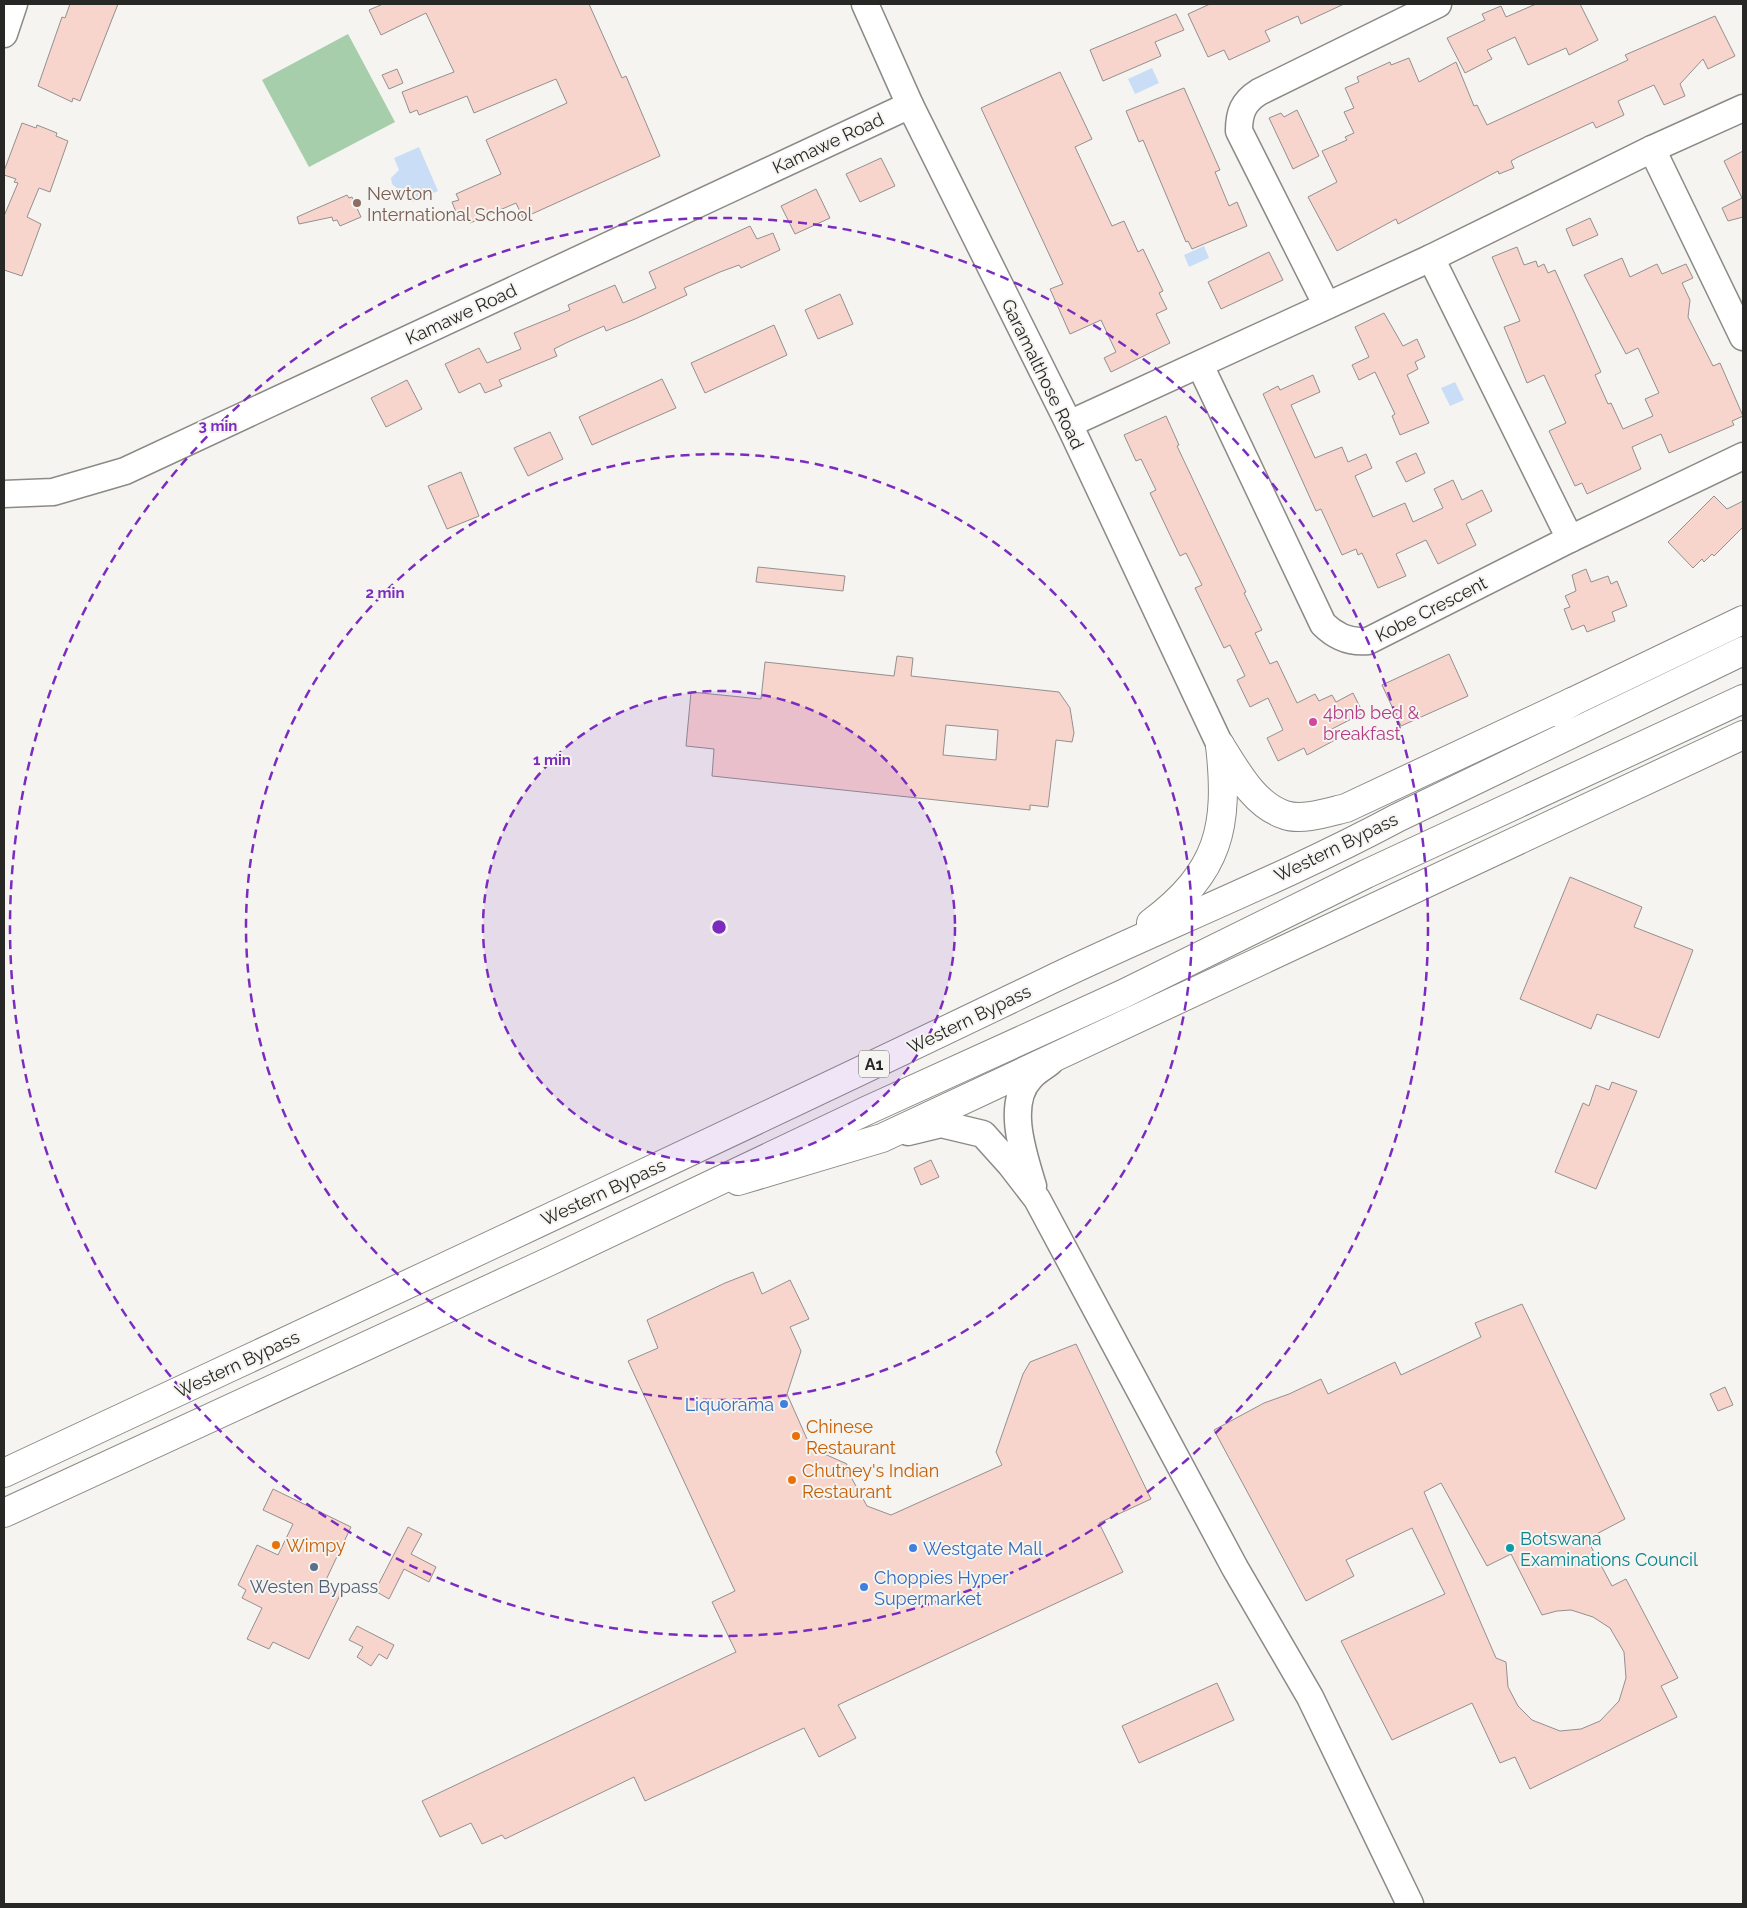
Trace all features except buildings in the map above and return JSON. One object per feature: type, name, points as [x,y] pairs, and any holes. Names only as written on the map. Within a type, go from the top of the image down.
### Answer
[{"type":"main road","points":[[1220,745],[1240,776],[1260,800],[1285,816],[1316,815],[1346,808],[1743,620]]},
{"type":"main road","name":"Western Bypass","points":[[4,1473],[430,1274],[1122,945],[1344,847],[1397,818],[1743,652]]},
{"type":"main road","name":"Western Bypass","points":[[4,1513],[688,1196],[868,1110],[1123,994],[1366,874],[1743,699]]},
{"type":"main road","points":[[1397,818],[1572,702]]},
{"type":"main road","points":[[688,1196],[882,1138],[1743,736]]},
{"type":"main road","points":[[1122,945],[1166,912],[1189,888],[1211,857],[1220,829],[1225,788],[1220,745]]},
{"type":"street","points":[[4,34],[14,4]]},
{"type":"street","name":"Garamalthose Road","points":[[866,4],[910,104],[1069,424],[1220,745]]},
{"type":"street","points":[[1326,304],[1239,131],[1242,110],[1248,98],[1259,92],[1438,4]]},
{"type":"street","name":"Kamawe Road","points":[[4,494],[53,492],[125,471],[910,104]]},
{"type":"street","points":[[1069,424],[1200,365],[1326,304],[1431,258],[1652,149],[1743,108]]},
{"type":"street","points":[[1652,149],[1743,337]]},
{"type":"street","points":[[1431,258],[1570,539]]},
{"type":"street","name":"Kobe Crescent","points":[[1200,365],[1323,624],[1342,638],[1355,642],[1368,641],[1570,539],[1743,456]]},
{"type":"street","points":[[1036,1199],[1018,1128],[1018,1104],[1030,1078],[1060,1055]]},
{"type":"street","points":[[882,1138],[941,1124],[983,1134],[1010,1164],[1036,1199],[1235,1568],[1310,1697],[1410,1904]]},
{"type":"green space","points":[[348,34],[395,122],[309,167],[262,80]]},
{"type":"water","points":[[1152,68],[1159,83],[1135,94],[1128,79]]},
{"type":"water","points":[[419,147],[438,191],[413,202],[408,191],[401,192],[392,184],[391,178],[399,170],[394,158]]},
{"type":"water","points":[[1204,246],[1209,258],[1189,267],[1184,255]]},
{"type":"water","points":[[1455,382],[1464,400],[1450,406],[1441,388]]},
{"type":"place","name":"Newton International School","points":[[357,203]]},
{"type":"place","name":"4bnb bed & breakfast","points":[[1313,722]]},
{"type":"place","name":"Liquorama","points":[[784,1404]]},
{"type":"place","name":"Chinese Restaurant","points":[[796,1436]]},
{"type":"place","name":"Chutney's Indian Restaurant","points":[[792,1480]]},
{"type":"place","name":"Wimpy","points":[[276,1545]]},
{"type":"place","name":"Westgate Mall","points":[[913,1548]]},
{"type":"place","name":"Botswana Examinations Council","points":[[1510,1548]]},
{"type":"place","name":"Westen Bypass","points":[[314,1567]]},
{"type":"place","name":"Choppies Hyper Supermarket","points":[[864,1587]]}]
